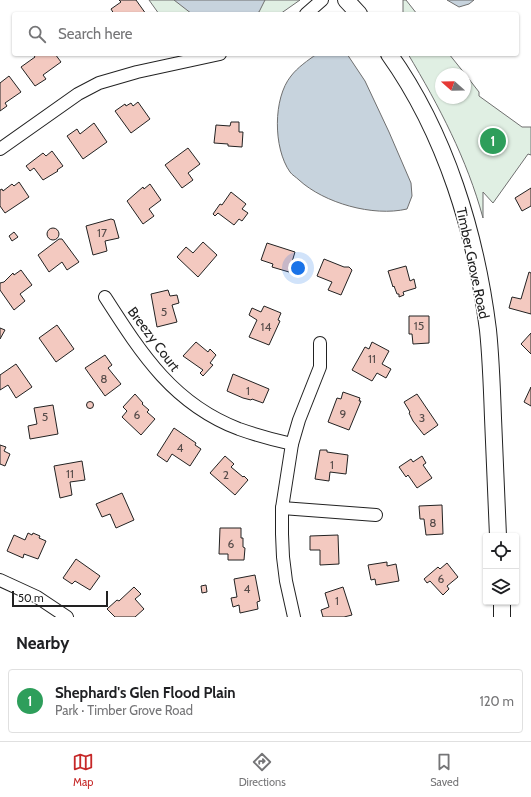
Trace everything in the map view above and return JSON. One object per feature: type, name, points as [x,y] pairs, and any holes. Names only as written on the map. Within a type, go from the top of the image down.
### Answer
[{"type":"street","points":[[308,12],[322,0]]},
{"type":"street","points":[[346,0],[357,12]]},
{"type":"street","points":[[0,148],[78,94],[99,83],[136,72],[211,56]]},
{"type":"street","name":"Timber Grove Road","points":[[390,56],[418,100],[439,142],[453,179],[480,278],[488,331],[498,533]]},
{"type":"street","name":"Breezy Court","points":[[105,297],[134,343],[150,364],[184,397],[203,410],[233,426],[258,435],[292,444]]},
{"type":"street","points":[[294,617],[286,581],[283,557],[282,508],[292,444],[299,420],[320,367],[320,344]]},
{"type":"street","points":[[282,508],[376,515]]},
{"type":"street","points":[[0,580],[37,597],[67,617]]},
{"type":"street","points":[[502,605],[502,617]]},
{"type":"green space","points":[[149,0],[300,0],[283,12],[158,12]]},
{"type":"green space","points":[[403,0],[406,0],[415,12],[403,12]]},
{"type":"green space","points":[[409,56],[451,56],[460,68],[435,68],[435,101]]},
{"type":"green space","points":[[471,82],[479,92],[479,96],[522,127],[531,127],[531,155],[528,154],[493,203],[483,192],[483,218],[469,175],[436,104],[471,104]]},
{"type":"shaded area","points":[[174,0],[265,0],[259,12],[189,12]]},
{"type":"shaded area","points":[[447,0],[474,0],[469,4],[459,7]]},
{"type":"shaded area","points":[[314,56],[348,56],[365,81],[411,183],[412,196],[407,209],[379,211],[350,206],[335,201],[309,188],[290,172],[284,162],[280,150],[277,123],[278,110],[285,85],[293,73]]},
{"type":"building","points":[[119,0],[136,0],[145,12],[113,12],[111,9],[121,2]]},
{"type":"building","points":[[34,56],[56,56],[61,62],[43,75],[46,79],[35,86],[21,67]]},
{"type":"building","points":[[9,76],[21,92],[5,103],[7,106],[0,111],[0,83]]},
{"type":"building","points":[[138,102],[150,119],[131,133],[115,111],[125,104],[126,106],[131,103],[133,106]]},
{"type":"building","points":[[231,122],[239,122],[239,132],[243,132],[242,147],[214,143],[216,125],[230,126]]},
{"type":"building","points":[[94,123],[107,142],[83,159],[67,136],[77,129],[80,134]]},
{"type":"building","points":[[188,148],[200,164],[188,173],[193,180],[182,188],[165,165]]},
{"type":"building","points":[[52,151],[63,166],[57,170],[58,171],[43,180],[34,168],[30,171],[26,166],[43,153],[46,156]]},
{"type":"building","points":[[19,182],[29,197],[5,213],[0,206],[0,190],[2,189],[3,191],[12,184],[14,186]]},
{"type":"building","points":[[150,184],[161,200],[149,209],[154,216],[143,224],[127,201],[143,187],[144,189]]},
{"type":"building","points":[[531,188],[531,206],[522,211],[515,198]]},
{"type":"building","points":[[231,192],[246,204],[242,209],[248,213],[242,221],[239,219],[234,225],[218,213],[215,216],[213,214],[220,204],[222,205]]},
{"type":"building","points":[[111,219],[114,220],[119,238],[105,241],[107,251],[93,255],[86,226]]},
{"type":"building","points":[[53,228],[57,230],[59,234],[57,238],[53,240],[49,238],[47,234],[49,230]]},
{"type":"building","points":[[14,232],[18,237],[12,241],[9,236]]},
{"type":"building","points":[[59,239],[62,239],[79,262],[67,270],[62,262],[49,272],[38,255]]},
{"type":"building","points":[[203,242],[217,255],[198,277],[177,257],[186,247],[193,253]]},
{"type":"building","points":[[267,243],[295,252],[289,272],[272,267],[273,264],[261,260]]},
{"type":"building","points":[[324,259],[344,267],[349,267],[352,270],[341,295],[328,290],[332,282],[317,276]]},
{"type":"building","points":[[406,266],[410,281],[414,279],[416,288],[403,292],[404,295],[399,297],[399,294],[397,294],[394,286],[393,287],[388,271]]},
{"type":"building","points":[[21,270],[32,285],[20,294],[25,301],[14,310],[0,290],[0,283],[4,282],[13,273],[14,275]]},
{"type":"building","points":[[529,272],[531,273],[531,314],[509,308],[512,297],[521,299]]},
{"type":"building","points":[[168,290],[170,296],[177,295],[179,303],[172,305],[177,322],[157,327],[151,294]]},
{"type":"building","points":[[264,306],[281,313],[278,320],[280,321],[269,345],[249,337],[257,320],[249,315],[252,308],[261,312]]},
{"type":"building","points":[[409,316],[429,316],[429,343],[413,344],[412,334],[409,334]]},
{"type":"building","points":[[57,325],[74,349],[56,362],[39,338]]},
{"type":"building","points":[[0,328],[5,330],[0,339]]},
{"type":"building","points":[[531,333],[531,354],[521,344]]},
{"type":"building","points":[[196,342],[208,352],[210,349],[216,355],[210,363],[213,365],[203,376],[200,373],[203,370],[183,356]]},
{"type":"building","points":[[372,342],[389,351],[382,364],[391,369],[386,378],[377,373],[372,381],[352,370],[365,347],[369,349]]},
{"type":"building","points":[[105,355],[112,365],[108,368],[121,384],[105,396],[85,368]]},
{"type":"building","points":[[16,364],[32,387],[16,398],[8,385],[0,390],[0,375]]},
{"type":"building","points":[[233,374],[269,389],[263,403],[252,399],[243,398],[227,391]]},
{"type":"building","points":[[531,387],[531,406],[524,402]]},
{"type":"building","points":[[343,392],[360,398],[359,401],[361,401],[349,430],[328,422],[337,398],[341,399]]},
{"type":"building","points":[[135,394],[143,403],[142,404],[149,410],[147,412],[155,419],[141,435],[122,417],[127,411],[123,407]]},
{"type":"building","points":[[417,394],[438,425],[424,435],[413,421],[404,402]]},
{"type":"building","points":[[90,401],[93,402],[93,408],[90,409],[87,408],[86,405],[87,402]]},
{"type":"building","points":[[53,405],[58,434],[30,439],[28,426],[37,424],[34,408]]},
{"type":"building","points":[[174,428],[196,443],[195,445],[201,449],[190,466],[172,454],[167,462],[157,455]]},
{"type":"building","points":[[0,445],[6,447],[4,451],[10,454],[5,466],[0,464]]},
{"type":"building","points":[[320,450],[327,450],[327,452],[348,455],[346,474],[330,472],[329,481],[315,479]]},
{"type":"building","points":[[225,456],[234,464],[231,467],[248,480],[235,495],[210,473]]},
{"type":"building","points":[[422,456],[426,463],[423,465],[432,478],[417,488],[408,475],[406,477],[399,467],[411,459],[413,462]]},
{"type":"building","points":[[82,461],[85,480],[70,482],[72,495],[60,498],[54,466]]},
{"type":"building","points":[[122,493],[134,520],[116,528],[110,514],[102,517],[96,504]]},
{"type":"building","points":[[442,505],[443,534],[426,535],[424,519],[420,519],[419,506]]},
{"type":"building","points":[[220,528],[241,528],[241,538],[243,538],[243,547],[245,548],[244,560],[228,560],[228,554],[219,554]]},
{"type":"building","points":[[28,533],[32,535],[33,533],[40,536],[39,538],[46,541],[38,559],[24,554],[23,558],[7,551],[14,535],[25,540]]},
{"type":"building","points":[[338,535],[339,564],[320,565],[320,550],[310,550],[310,536]]},
{"type":"building","points":[[76,559],[100,576],[90,590],[75,581],[72,584],[63,578]]},
{"type":"building","points":[[387,562],[387,566],[396,564],[399,581],[376,585],[375,579],[371,580],[368,565]]},
{"type":"building","points":[[447,563],[458,577],[447,586],[449,589],[443,595],[430,581],[427,583],[424,579],[438,567],[440,569]]},
{"type":"building","points":[[255,575],[260,601],[257,602],[258,609],[240,613],[239,605],[233,607],[231,598],[237,597],[234,579]]},
{"type":"building","points":[[206,585],[207,592],[202,593],[201,586]]},
{"type":"building","points":[[134,587],[141,594],[135,599],[144,609],[135,617],[115,617],[107,609],[117,600],[119,601]]},
{"type":"building","points":[[343,587],[352,615],[344,617],[323,617],[321,610],[329,607],[325,593]]},
{"type":"place","name":"Shephard's Glen Flood Plain","points":[[493,141]]}]
